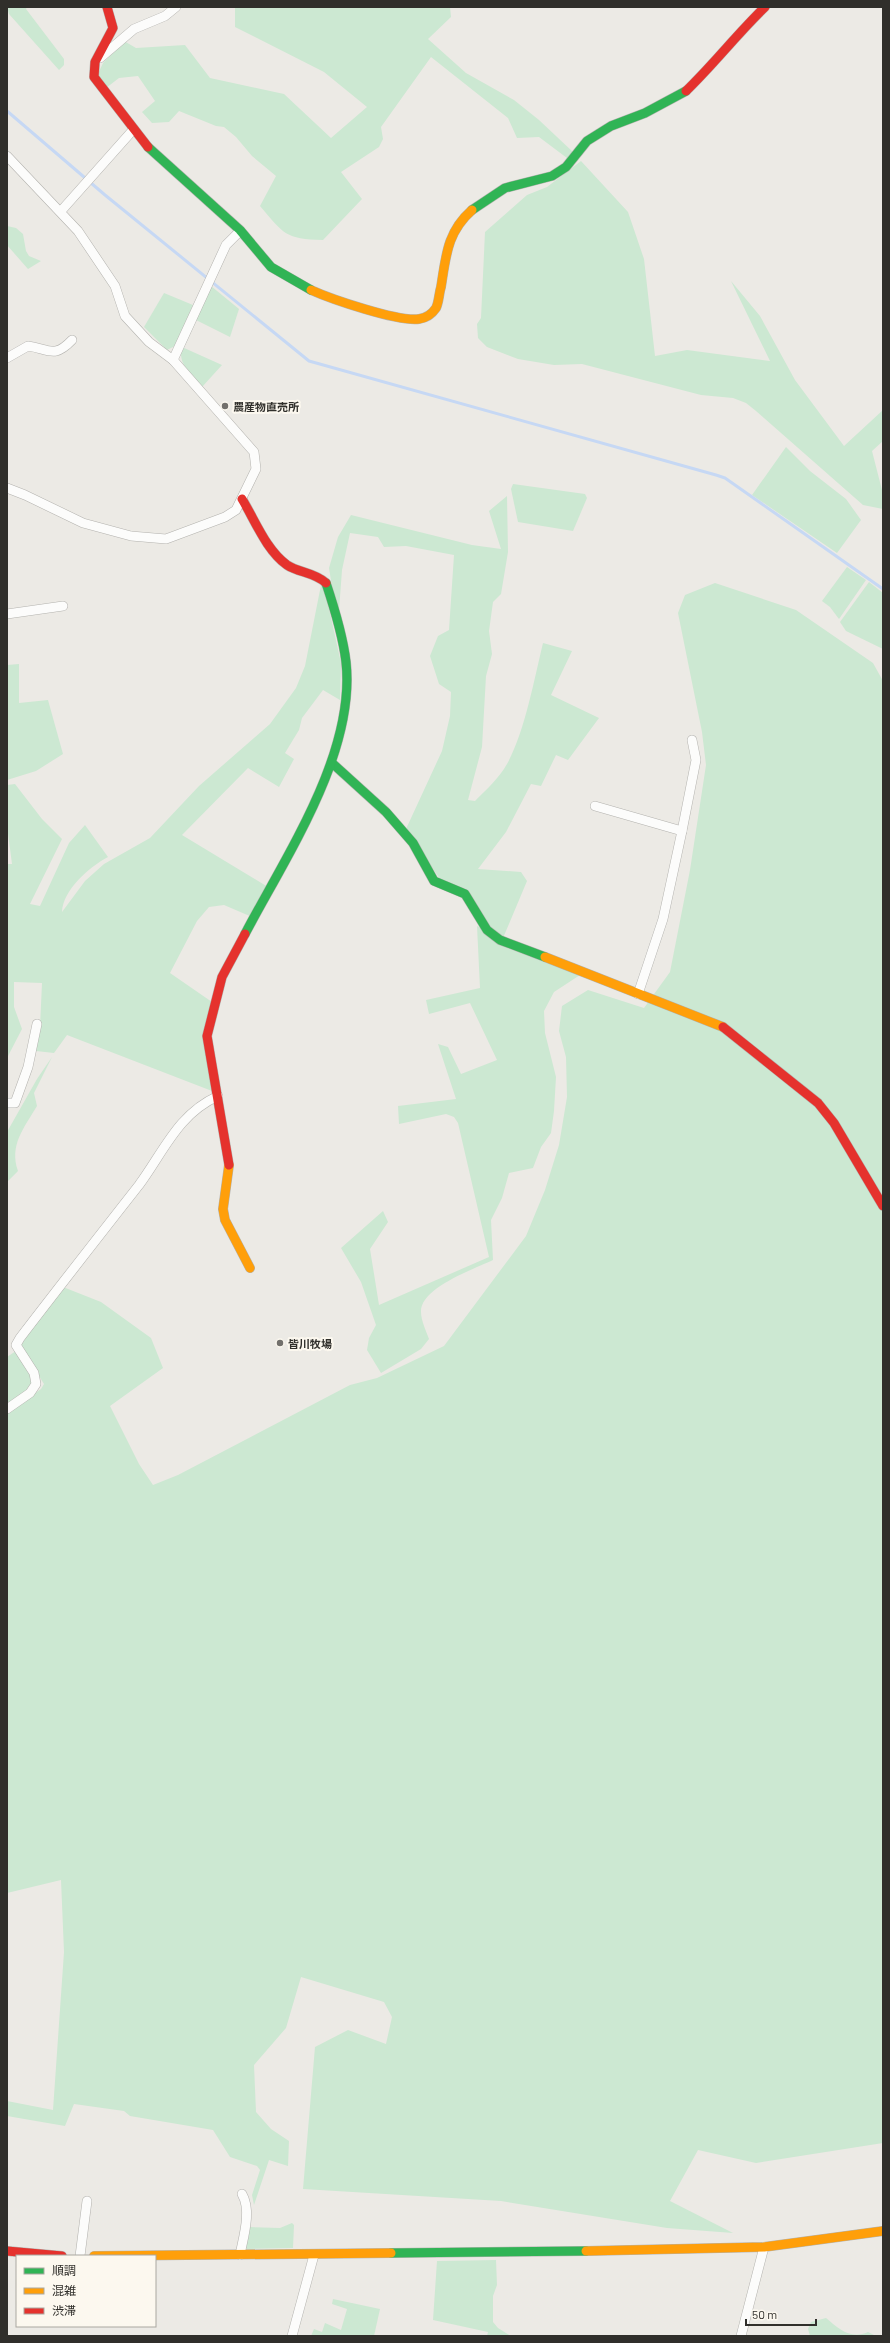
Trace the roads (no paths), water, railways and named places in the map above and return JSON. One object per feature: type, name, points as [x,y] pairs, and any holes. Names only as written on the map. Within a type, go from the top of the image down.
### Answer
[{"type":"street","points":[[107,7],[113,28],[95,62],[94,77],[133,130],[167,166],[188,182],[240,231],[275,271],[317,293],[398,317],[420,320],[428,318],[437,306],[449,241],[457,227],[471,211],[505,188],[552,176],[566,167],[587,141],[611,126],[645,113],[686,91],[714,64],[737,34],[764,7]]},
{"type":"street","points":[[95,62],[134,29],[165,16],[176,7]]},
{"type":"street","points":[[61,211],[133,130]]},
{"type":"street","points":[[7,156],[61,211],[92,251],[115,286],[125,316],[149,342],[173,360],[254,452],[256,469],[236,510],[225,517],[179,536],[166,539],[150,539],[83,523],[25,494],[7,488]]},
{"type":"street","points":[[173,360],[226,245],[240,231]]},
{"type":"street","points":[[7,358],[28,346],[54,353],[61,350],[72,340]]},
{"type":"street","points":[[242,499],[278,559],[290,567],[317,575],[326,582],[346,662],[344,708],[332,763],[323,788],[222,977],[207,1036],[218,1096],[229,1174],[223,1209],[225,1220],[250,1268]]},
{"type":"street","points":[[7,614],[63,606]]},
{"type":"street","points":[[638,994],[662,919],[682,830],[696,760],[692,740]]},
{"type":"street","points":[[332,763],[386,812],[413,842],[434,881],[465,894],[480,923],[488,933],[500,940],[726,1028],[795,1082],[818,1103],[834,1123],[883,1206]]},
{"type":"street","points":[[596,806],[682,830]]},
{"type":"street","points":[[7,1103],[15,1103],[28,1067],[37,1024]]},
{"type":"street","points":[[7,1409],[30,1393],[36,1384],[34,1373],[16,1345],[20,1338],[147,1174],[177,1127],[203,1103],[218,1096]]},
{"type":"street","points":[[240,2255],[246,2217],[246,2205],[242,2194]]},
{"type":"street","points":[[80,2255],[87,2202]]},
{"type":"street","points":[[156,2256],[314,2255],[764,2247],[883,2232]]},
{"type":"street","points":[[741,2336],[764,2247]]},
{"type":"street","points":[[7,2251],[51,2255]]},
{"type":"street","points":[[292,2336],[314,2255]]},
{"type":"waterway","points":[[7,111],[105,195],[309,361],[725,478],[883,589]]},
{"type":"place","name":"農産物直売所","points":[[225,406]]},
{"type":"place","name":"皆川牧場","points":[[280,1343]]}]
